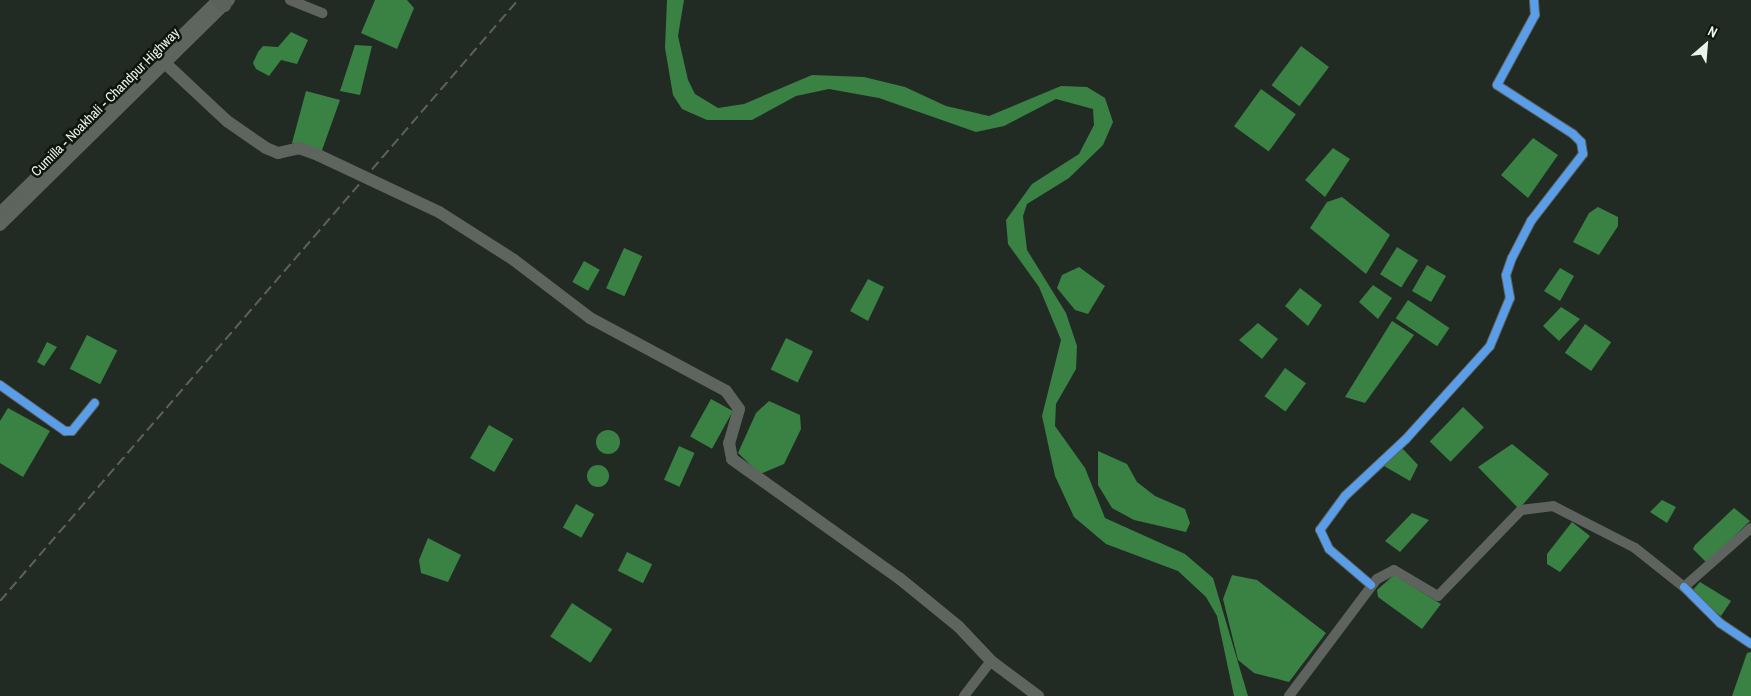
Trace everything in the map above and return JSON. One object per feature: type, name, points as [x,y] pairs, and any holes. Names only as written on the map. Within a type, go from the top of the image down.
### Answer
[{"type":"main road","name":"Cumilla - Noakhali - Chandpur Highway","points":[[0,225],[166,64],[222,1]]},
{"type":"main road","points":[[0,213],[222,1]]},
{"type":"main road","points":[[166,64],[228,121],[266,148],[278,153],[299,148],[318,154],[439,212],[514,260],[590,318],[726,391],[739,409],[729,443],[732,459],[899,578],[959,626],[991,661],[1038,696]]},
{"type":"street","points":[[290,0],[322,13]]},
{"type":"street","points":[[1371,585],[1329,549],[1320,530],[1345,496],[1420,425],[1490,346],[1510,298],[1506,275],[1512,258],[1531,221],[1583,154],[1573,134],[1497,85],[1535,15],[1534,0]]},
{"type":"street","points":[[0,385],[65,431],[72,431],[95,403]]},
{"type":"street","points":[[1289,696],[1371,585],[1392,570],[1438,596],[1512,516],[1545,504],[1635,548],[1684,587],[1720,623],[1751,644]]},
{"type":"street","points":[[1684,587],[1751,528]]},
{"type":"street","points":[[964,696],[991,661]]},
{"type":"shaded area","points":[[375,0],[407,0],[414,8],[397,49],[361,33]]},
{"type":"shaded area","points":[[667,0],[684,0],[678,36],[688,80],[695,94],[718,108],[744,104],[812,75],[864,77],[905,87],[946,106],[989,116],[1061,86],[1087,87],[1105,98],[1113,122],[1103,145],[1069,178],[1027,204],[1023,216],[1027,250],[1066,313],[1077,346],[1076,369],[1056,404],[1055,426],[1085,468],[1105,518],[1185,554],[1213,578],[1248,696],[1234,696],[1217,616],[1206,597],[1178,571],[1106,544],[1074,517],[1055,476],[1042,416],[1061,340],[1039,287],[1008,244],[1006,220],[1032,184],[1079,154],[1094,125],[1093,109],[1056,99],[1004,126],[976,132],[879,98],[829,89],[796,96],[752,120],[707,120],[682,109],[673,95],[665,48]]},
{"type":"shaded area","points":[[291,32],[308,40],[297,64],[281,60],[269,76],[256,69],[253,63],[263,46],[278,47]]},
{"type":"shaded area","points":[[355,45],[372,46],[360,95],[340,91]]},
{"type":"shaded area","points":[[1301,46],[1329,67],[1299,106],[1272,85]]},
{"type":"shaded area","points":[[1261,89],[1296,114],[1269,151],[1234,126]]},
{"type":"shaded area","points":[[306,91],[340,100],[321,153],[292,143]]},
{"type":"shaded area","points":[[1533,138],[1558,155],[1528,198],[1501,175]]},
{"type":"shaded area","points":[[1333,148],[1350,159],[1325,197],[1305,180]]},
{"type":"shaded area","points":[[1342,197],[1390,235],[1366,274],[1310,228],[1327,202]]},
{"type":"shaded area","points":[[1598,207],[1618,217],[1618,226],[1599,255],[1573,242],[1589,213]]},
{"type":"shaded area","points":[[1397,247],[1418,260],[1401,287],[1380,274]]},
{"type":"shaded area","points":[[624,248],[642,256],[624,296],[606,288]]},
{"type":"shaded area","points":[[584,261],[600,270],[588,291],[572,282]]},
{"type":"shaded area","points":[[1427,265],[1446,276],[1431,302],[1412,291]]},
{"type":"shaded area","points":[[1079,267],[1105,286],[1088,314],[1075,310],[1057,288],[1062,275]]},
{"type":"shaded area","points":[[1560,268],[1574,276],[1560,301],[1544,291]]},
{"type":"shaded area","points":[[868,279],[884,287],[868,321],[850,311]]},
{"type":"shaded area","points":[[1373,285],[1392,298],[1378,319],[1359,302]]},
{"type":"shaded area","points":[[1300,288],[1322,305],[1308,326],[1285,306]]},
{"type":"shaded area","points":[[1408,300],[1449,328],[1437,346],[1396,318]]},
{"type":"shaded area","points":[[1561,307],[1580,319],[1559,341],[1543,326]]},
{"type":"shaded area","points":[[1392,321],[1414,335],[1365,403],[1345,397]]},
{"type":"shaded area","points":[[1258,323],[1278,339],[1262,359],[1239,340]]},
{"type":"shaded area","points":[[1585,324],[1611,342],[1591,371],[1565,353]]},
{"type":"shaded area","points":[[87,335],[117,350],[100,384],[70,369]]},
{"type":"shaded area","points":[[786,338],[813,351],[798,383],[771,369]]},
{"type":"shaded area","points":[[47,342],[57,347],[44,366],[37,362]]},
{"type":"shaded area","points":[[1285,368],[1306,383],[1285,412],[1264,396]]},
{"type":"shaded area","points":[[711,399],[733,411],[712,449],[690,437]]},
{"type":"shaded area","points":[[769,401],[800,415],[801,429],[784,464],[760,474],[738,453],[756,413]]},
{"type":"shaded area","points":[[1463,407],[1484,427],[1451,462],[1430,442]]},
{"type":"shaded area","points":[[8,408],[50,431],[23,477],[0,463],[0,421]]},
{"type":"shaded area","points":[[489,425],[513,439],[494,472],[470,458]]},
{"type":"shaded area","points":[[608,430],[617,433],[620,442],[617,451],[608,454],[599,451],[596,442],[599,433]]},
{"type":"shaded area","points":[[1512,444],[1549,474],[1519,509],[1478,467]]},
{"type":"shaded area","points":[[679,446],[695,453],[679,487],[664,480]]},
{"type":"shaded area","points":[[1402,448],[1418,465],[1410,481],[1384,466]]},
{"type":"shaded area","points":[[1098,451],[1127,464],[1137,482],[1155,496],[1185,509],[1190,523],[1186,532],[1134,520],[1112,508],[1098,485]]},
{"type":"shaded area","points":[[598,465],[606,468],[609,476],[606,484],[598,487],[590,484],[587,476],[590,468]]},
{"type":"shaded area","points":[[1662,500],[1676,507],[1667,523],[1650,512]]},
{"type":"shaded area","points":[[576,504],[594,514],[581,538],[563,528]]},
{"type":"shaded area","points":[[1734,508],[1750,521],[1707,563],[1693,549]]},
{"type":"shaded area","points":[[1412,513],[1429,520],[1400,552],[1385,541]]},
{"type":"shaded area","points":[[1572,522],[1590,536],[1560,572],[1547,564],[1547,554]]},
{"type":"shaded area","points":[[428,538],[461,555],[448,582],[421,573],[419,560]]},
{"type":"shaded area","points":[[627,552],[652,564],[643,583],[618,571]]},
{"type":"shaded area","points":[[1232,575],[1257,580],[1326,633],[1289,682],[1254,673],[1238,660],[1223,599]]},
{"type":"shaded area","points":[[1394,575],[1441,604],[1422,629],[1378,597],[1377,590]]},
{"type":"shaded area","points":[[1700,582],[1731,601],[1721,616],[1690,593]]},
{"type":"shaded area","points":[[572,603],[612,629],[590,663],[550,637]]},
{"type":"shaded area","points":[[1751,652],[1751,696],[1732,696],[1747,653]]},
{"type":"railway","points":[[0,601],[518,0]]},
{"type":"cycle path","points":[[1371,585],[1329,549],[1320,530],[1345,496],[1406,439],[1490,346],[1510,298],[1506,275],[1512,258],[1531,221],[1583,154],[1581,142],[1573,134],[1497,85],[1535,15],[1534,0]]},
{"type":"cycle path","points":[[0,385],[65,431],[72,431],[95,403]]},
{"type":"cycle path","points":[[1684,587],[1720,623],[1751,644]]}]
